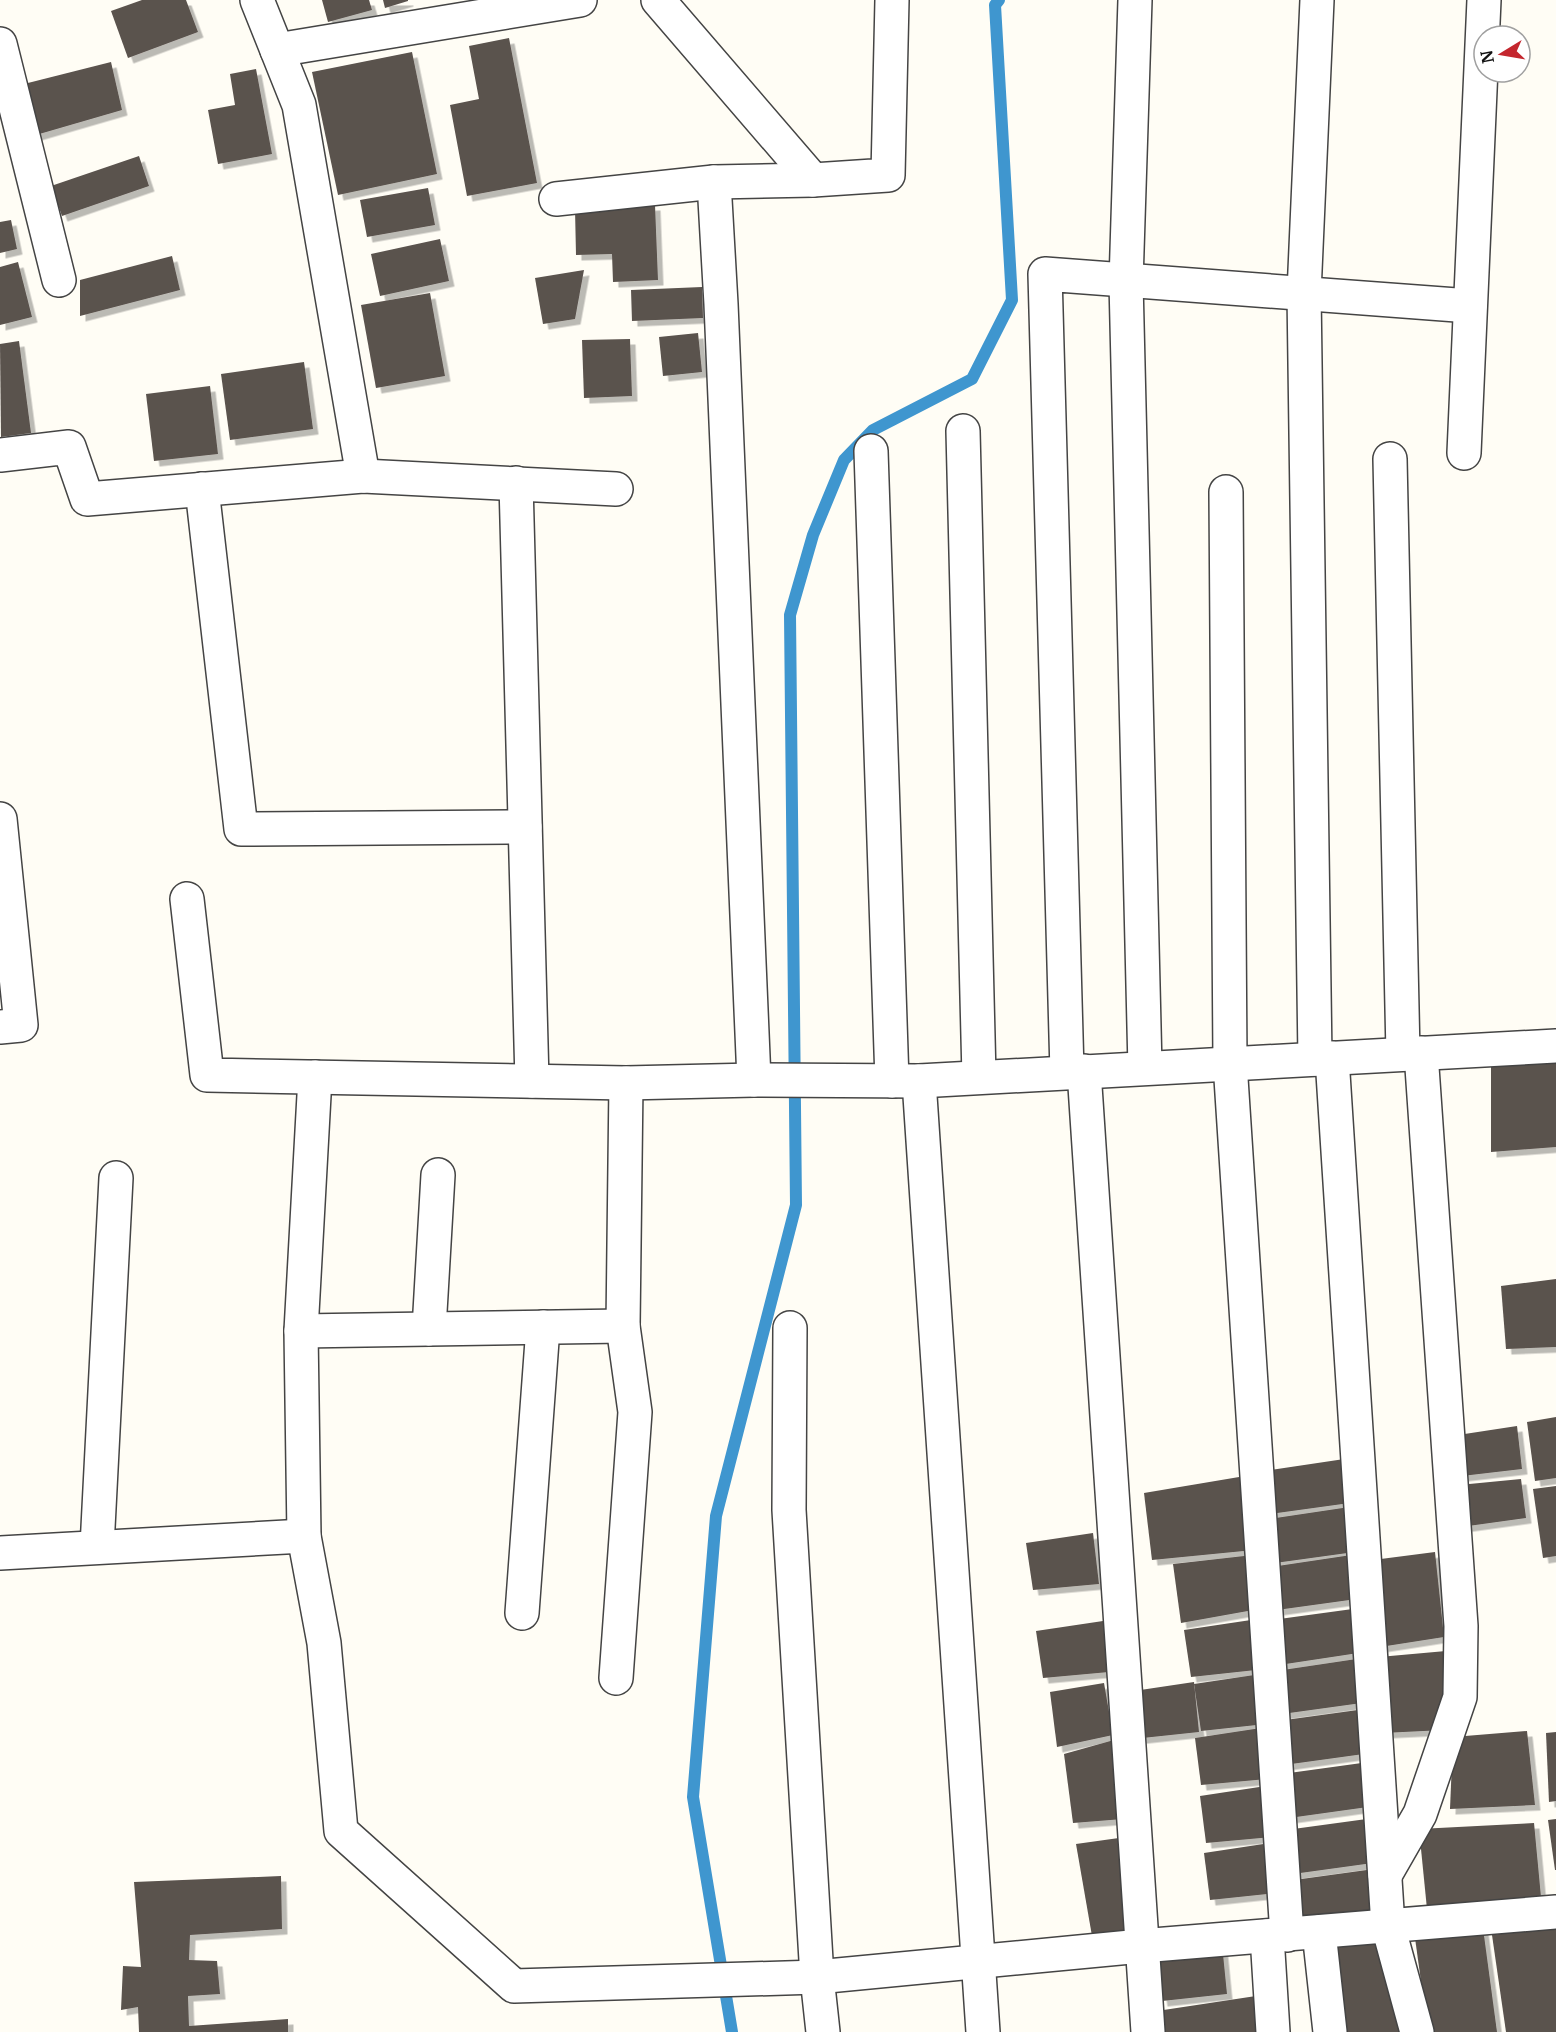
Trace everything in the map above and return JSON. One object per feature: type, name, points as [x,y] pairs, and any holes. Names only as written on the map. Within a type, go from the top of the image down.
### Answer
[{"type":"street","points":[[257,0],[299,105],[363,476]]},
{"type":"street","points":[[277,50],[580,0]]},
{"type":"street","points":[[658,0],[813,180]]},
{"type":"street","points":[[556,199],[714,182],[813,180],[888,175],[892,0]]},
{"type":"street","points":[[1135,0],[1126,282],[1145,1068]]},
{"type":"street","points":[[1317,0],[1304,293],[1324,1058],[1389,1926],[1417,2032]]},
{"type":"street","points":[[1464,453],[1484,0]]},
{"type":"street","points":[[0,44],[59,280]]},
{"type":"street","points":[[714,182],[774,1081]]},
{"type":"street","points":[[1148,2032],[1076,1072],[1045,274],[1126,282],[1470,306]]},
{"type":"street","points":[[963,431],[979,1077]]},
{"type":"street","points":[[0,455],[69,447],[87,499],[363,476],[616,489]]},
{"type":"street","points":[[871,451],[906,1081],[983,2032]]},
{"type":"street","points":[[1385,1875],[1420,1814],[1460,1697],[1461,1626],[1412,1054],[1390,459]]},
{"type":"street","points":[[516,483],[532,1082]]},
{"type":"street","points":[[202,489],[241,829],[525,827]]},
{"type":"street","points":[[1226,492],[1230,1063],[1277,1935],[1273,2032]]},
{"type":"street","points":[[0,819],[21,1025],[0,1027]]},
{"type":"street","points":[[187,899],[207,1075],[626,1083],[906,1081],[1556,1046]]},
{"type":"street","points":[[315,1077],[301,1331],[304,1536],[324,1643],[341,1831],[514,1986],[818,1977],[1142,1946],[1556,1912]]},
{"type":"street","points":[[616,1678],[635,1412],[623,1326],[626,1083]]},
{"type":"street","points":[[429,1329],[438,1175]]},
{"type":"street","points":[[98,1547],[116,1178]]},
{"type":"street","points":[[301,1331],[623,1326]]},
{"type":"street","points":[[522,1612],[543,1327]]},
{"type":"street","points":[[790,1328],[789,1510],[823,2032]]},
{"type":"street","points":[[0,1553],[304,1536]]},
{"type":"street","points":[[1319,1932],[1330,2032]]},
{"type":"building","points":[[142,0],[186,0],[198,32],[128,58],[111,11]]},
{"type":"building","points":[[322,0],[369,0],[372,10],[328,22]]},
{"type":"building","points":[[383,0],[408,0],[408,1],[385,8]]},
{"type":"building","points":[[509,38],[537,183],[467,196],[450,105],[479,99],[469,46]]},
{"type":"building","points":[[412,52],[437,174],[338,195],[312,72]]},
{"type":"building","points":[[111,62],[122,110],[29,137],[16,86]]},
{"type":"building","points":[[256,69],[272,154],[218,164],[208,110],[235,105],[230,74]]},
{"type":"building","points":[[139,156],[149,186],[62,216],[51,186]]},
{"type":"building","points":[[428,188],[435,225],[367,237],[360,200]]},
{"type":"building","points":[[655,205],[658,280],[613,282],[612,254],[576,255],[575,209]]},
{"type":"building","points":[[11,220],[17,249],[0,253],[0,222]]},
{"type":"building","points":[[440,239],[449,281],[380,296],[371,254]]},
{"type":"building","points":[[172,256],[180,290],[80,316],[80,280]]},
{"type":"building","points":[[18,262],[32,317],[0,325],[0,267]]},
{"type":"building","points":[[584,270],[575,319],[543,324],[535,278]]},
{"type":"building","points":[[702,287],[703,318],[632,321],[631,290]]},
{"type":"building","points":[[430,293],[445,376],[376,388],[361,305]]},
{"type":"building","points":[[698,333],[702,372],[663,376],[659,337]]},
{"type":"building","points":[[630,339],[632,396],[584,398],[582,340]]},
{"type":"building","points":[[19,341],[31,433],[1,437],[0,344]]},
{"type":"building","points":[[304,362],[313,429],[230,440],[221,374]]},
{"type":"building","points":[[210,386],[218,454],[154,461],[146,394]]},
{"type":"building","points":[[1556,1056],[1556,1147],[1491,1152],[1491,1062]]},
{"type":"building","points":[[1556,1279],[1556,1347],[1506,1349],[1501,1286]]},
{"type":"building","points":[[1556,1417],[1556,1478],[1535,1481],[1527,1422]]},
{"type":"building","points":[[1517,1426],[1522,1469],[1462,1476],[1458,1435]]},
{"type":"building","points":[[1351,1458],[1357,1502],[1270,1514],[1264,1471]]},
{"type":"building","points":[[1245,1476],[1254,1550],[1152,1560],[1144,1493]]},
{"type":"building","points":[[1521,1479],[1526,1518],[1461,1527],[1459,1485]]},
{"type":"building","points":[[1556,1486],[1556,1556],[1543,1558],[1533,1489]]},
{"type":"building","points":[[1356,1506],[1362,1551],[1275,1563],[1269,1519]]},
{"type":"building","points":[[1093,1533],[1099,1584],[1033,1590],[1026,1543]]},
{"type":"building","points":[[1435,1552],[1444,1637],[1380,1647],[1373,1560]]},
{"type":"building","points":[[1358,1554],[1364,1598],[1277,1610],[1271,1567]]},
{"type":"building","points":[[1253,1555],[1259,1609],[1181,1623],[1173,1564]]},
{"type":"building","points":[[1360,1608],[1365,1652],[1279,1665],[1272,1620]]},
{"type":"building","points":[[1251,1620],[1256,1670],[1191,1677],[1184,1630]]},
{"type":"building","points":[[1103,1621],[1109,1672],[1043,1678],[1036,1631]]},
{"type":"building","points":[[1446,1651],[1444,1730],[1383,1733],[1379,1657]]},
{"type":"building","points":[[1363,1658],[1369,1702],[1282,1714],[1276,1671]]},
{"type":"building","points":[[1261,1674],[1266,1724],[1201,1731],[1194,1684]]},
{"type":"building","points":[[1194,1682],[1199,1732],[1133,1739],[1127,1692]]},
{"type":"building","points":[[1104,1683],[1113,1735],[1057,1747],[1050,1692]]},
{"type":"building","points":[[1365,1709],[1371,1753],[1284,1765],[1278,1721]]},
{"type":"building","points":[[1261,1728],[1267,1779],[1201,1785],[1195,1738]]},
{"type":"building","points":[[1527,1731],[1535,1805],[1450,1809],[1453,1737]]},
{"type":"building","points":[[1556,1732],[1556,1801],[1549,1802],[1546,1733]]},
{"type":"building","points":[[1114,1740],[1123,1819],[1073,1823],[1064,1754]]},
{"type":"building","points":[[1369,1762],[1375,1806],[1289,1818],[1282,1774]]},
{"type":"building","points":[[1266,1786],[1272,1837],[1206,1843],[1200,1796]]},
{"type":"building","points":[[1374,1818],[1380,1862],[1293,1874],[1286,1830]]},
{"type":"building","points":[[1556,1819],[1556,1870],[1555,1870],[1548,1820]]},
{"type":"building","points":[[1534,1823],[1541,1897],[1427,1909],[1419,1829]]},
{"type":"building","points":[[1126,1837],[1133,1929],[1092,1936],[1076,1844]]},
{"type":"building","points":[[1270,1843],[1276,1893],[1210,1900],[1204,1853]]},
{"type":"building","points":[[1374,1869],[1380,1913],[1293,1925],[1287,1881]]},
{"type":"building","points":[[281,1876],[282,1929],[190,1935],[189,1960],[217,1961],[220,1994],[188,1996],[189,2026],[288,2019],[288,2032],[139,2032],[138,2007],[121,2010],[123,1966],[141,1967],[134,1882]]},
{"type":"building","points":[[1556,1926],[1556,2032],[1506,2032],[1492,1935]]},
{"type":"building","points":[[1483,1928],[1497,2032],[1428,2032],[1415,1938]]},
{"type":"building","points":[[1381,1932],[1400,2032],[1339,2032],[1326,1940]]},
{"type":"building","points":[[1222,1944],[1227,1994],[1162,2001],[1155,1953]]},
{"type":"building","points":[[1256,1996],[1259,2032],[1158,2032],[1157,2011]]},
{"type":"waterway","points":[[732,2032],[693,1797],[716,1516],[796,1205],[790,615],[813,535],[844,460],[873,430],[972,379],[1012,300],[995,5],[999,0]]}]
